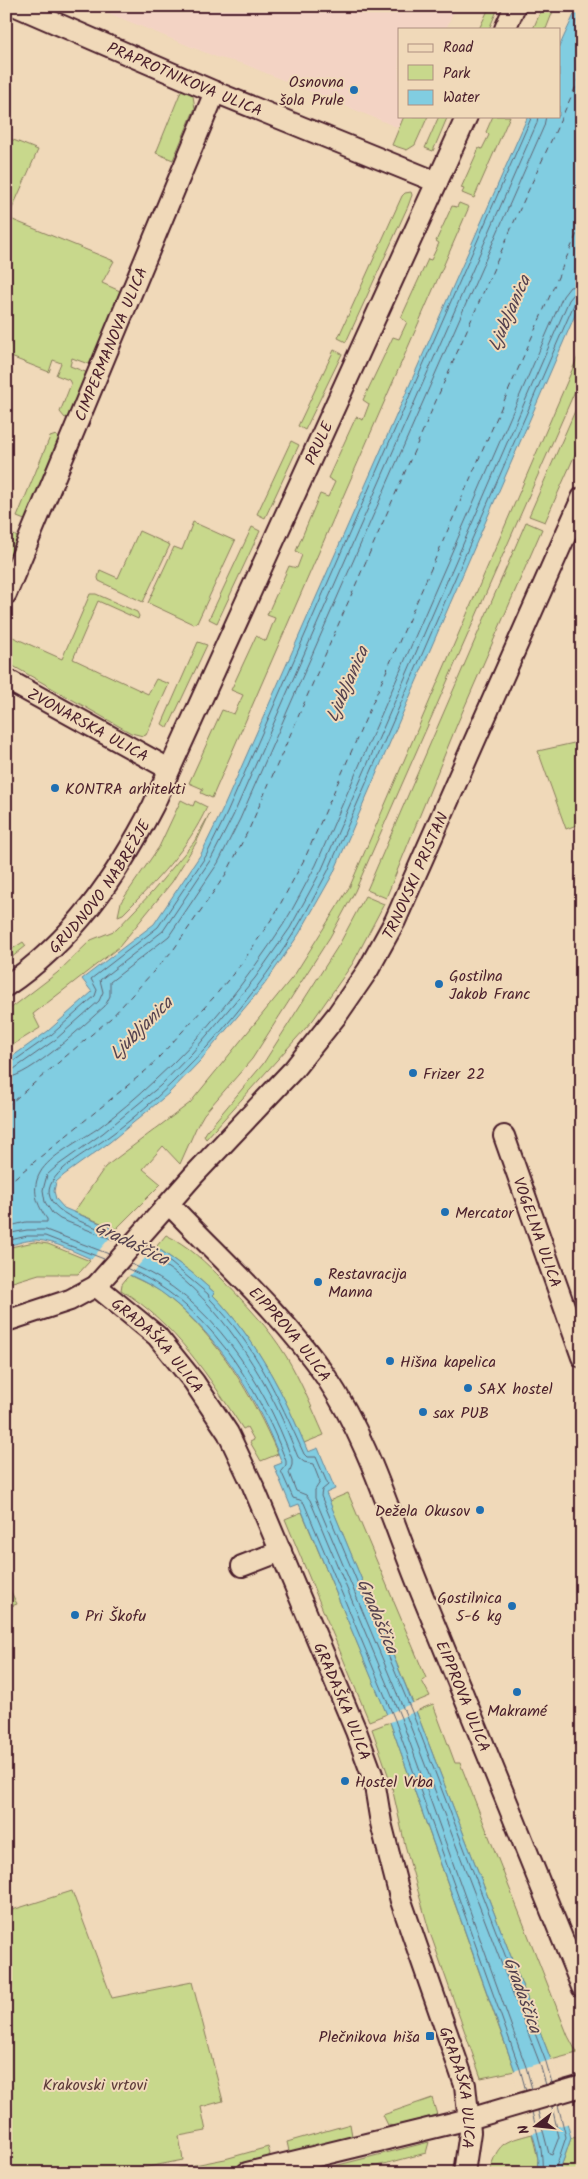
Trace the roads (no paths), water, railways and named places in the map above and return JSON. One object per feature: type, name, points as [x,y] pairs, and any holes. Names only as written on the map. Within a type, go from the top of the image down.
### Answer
[{"type":"street","name":"PRAPROTNIKOVA ULICA","points":[[16,6],[214,92],[438,182]]},
{"type":"street","points":[[505,28],[515,6]]},
{"type":"street","name":"CIMPERMANOVA ULICA","points":[[6,594],[214,92]]},
{"type":"street","name":"PRULE","points":[[169,768],[438,182],[465,118]]},
{"type":"street","name":"TRNOVSKI PRISTAN","points":[[102,1280],[149,1225],[294,1069],[337,1016],[368,970],[395,921],[580,505]]},
{"type":"street","name":"ZVONARSKA ULICA","points":[[6,679],[169,768]]},
{"type":"street","name":"GRUDNOVO NABREŽJE","points":[[6,986],[44,955],[83,916],[97,899],[127,856],[169,768]]},
{"type":"street","name":"VOGELNA ULICA","points":[[504,1136],[582,1357]]},
{"type":"street","name":"EIPPROVA ULICA","points":[[169,1204],[287,1327],[311,1357],[340,1401],[369,1459],[582,1987]]},
{"type":"street","points":[[6,1321],[70,1300],[102,1280]]},
{"type":"street","name":"GRADAŠKA ULICA","points":[[102,1280],[157,1336],[194,1382],[238,1453],[367,1758],[374,1780],[380,1823],[401,1901],[465,2085],[469,2119],[469,2145],[464,2173]]},
{"type":"street","points":[[242,1566],[281,1551]]},
{"type":"street","points":[[247,2173],[469,2119],[582,2086]]},
{"type":"water","points":[[578,6],[582,6],[582,299],[333,874],[299,934],[264,985],[200,1061],[168,1094],[110,1142],[56,1182],[54,1191],[56,1199],[64,1208],[156,1247],[191,1272],[215,1293],[213,1295],[243,1330],[268,1369],[289,1409],[308,1452],[318,1448],[335,1489],[326,1493],[416,1711],[551,2060],[571,2138],[559,2173],[537,2173],[538,2159],[536,2146],[515,2071],[390,1722],[299,1504],[291,1507],[274,1466],[282,1463],[250,1394],[222,1352],[206,1333],[169,1298],[152,1286],[123,1272],[51,1243],[32,1240],[6,1246],[6,1061],[48,1031],[92,992],[82,979],[154,924],[201,854],[222,811],[527,118],[560,118],[560,45]]},
{"type":"place","name":"Osnovna šola Prule","points":[[354,90]]},
{"type":"place","name":"KONTRA arhitekti","points":[[55,788]]},
{"type":"place","name":"Gostilna Jakob Franc","points":[[439,984]]},
{"type":"place","name":"Frizer 22","points":[[413,1073]]},
{"type":"place","name":"Mercator","points":[[445,1212]]},
{"type":"place","name":"Restavracija Manna","points":[[318,1282]]},
{"type":"place","name":"Hišna kapelica","points":[[390,1361]]},
{"type":"place","name":"SAX hostel","points":[[468,1388]]},
{"type":"place","name":"sax PUB","points":[[423,1412]]},
{"type":"place","name":"Dežela Okusov","points":[[480,1510]]},
{"type":"place","name":"Gostilnica 5-6 kg","points":[[512,1606]]},
{"type":"place","name":"Pri Škofu","points":[[75,1615]]},
{"type":"place","name":"Makramé","points":[[517,1692]]},
{"type":"place","name":"Hostel Vrba","points":[[345,1781]]},
{"type":"place","name":"Plečnikova hiša","points":[[430,2036]]},
{"type":"water label","name":"Ljubljanica","points":[[509,313]]},
{"type":"water label","name":"Ljubljanica","points":[[347,684]]},
{"type":"water label","name":"Ljubljanica","points":[[141,1028]]},
{"type":"water label","name":"Gradaščica","points":[[132,1243]]},
{"type":"water label","name":"Gradaščica","points":[[378,1616]]},
{"type":"water label","name":"Gradaščica","points":[[523,1995]]},
{"type":"park label","name":"Krakovski vrtovi","points":[[95,2084]]}]
